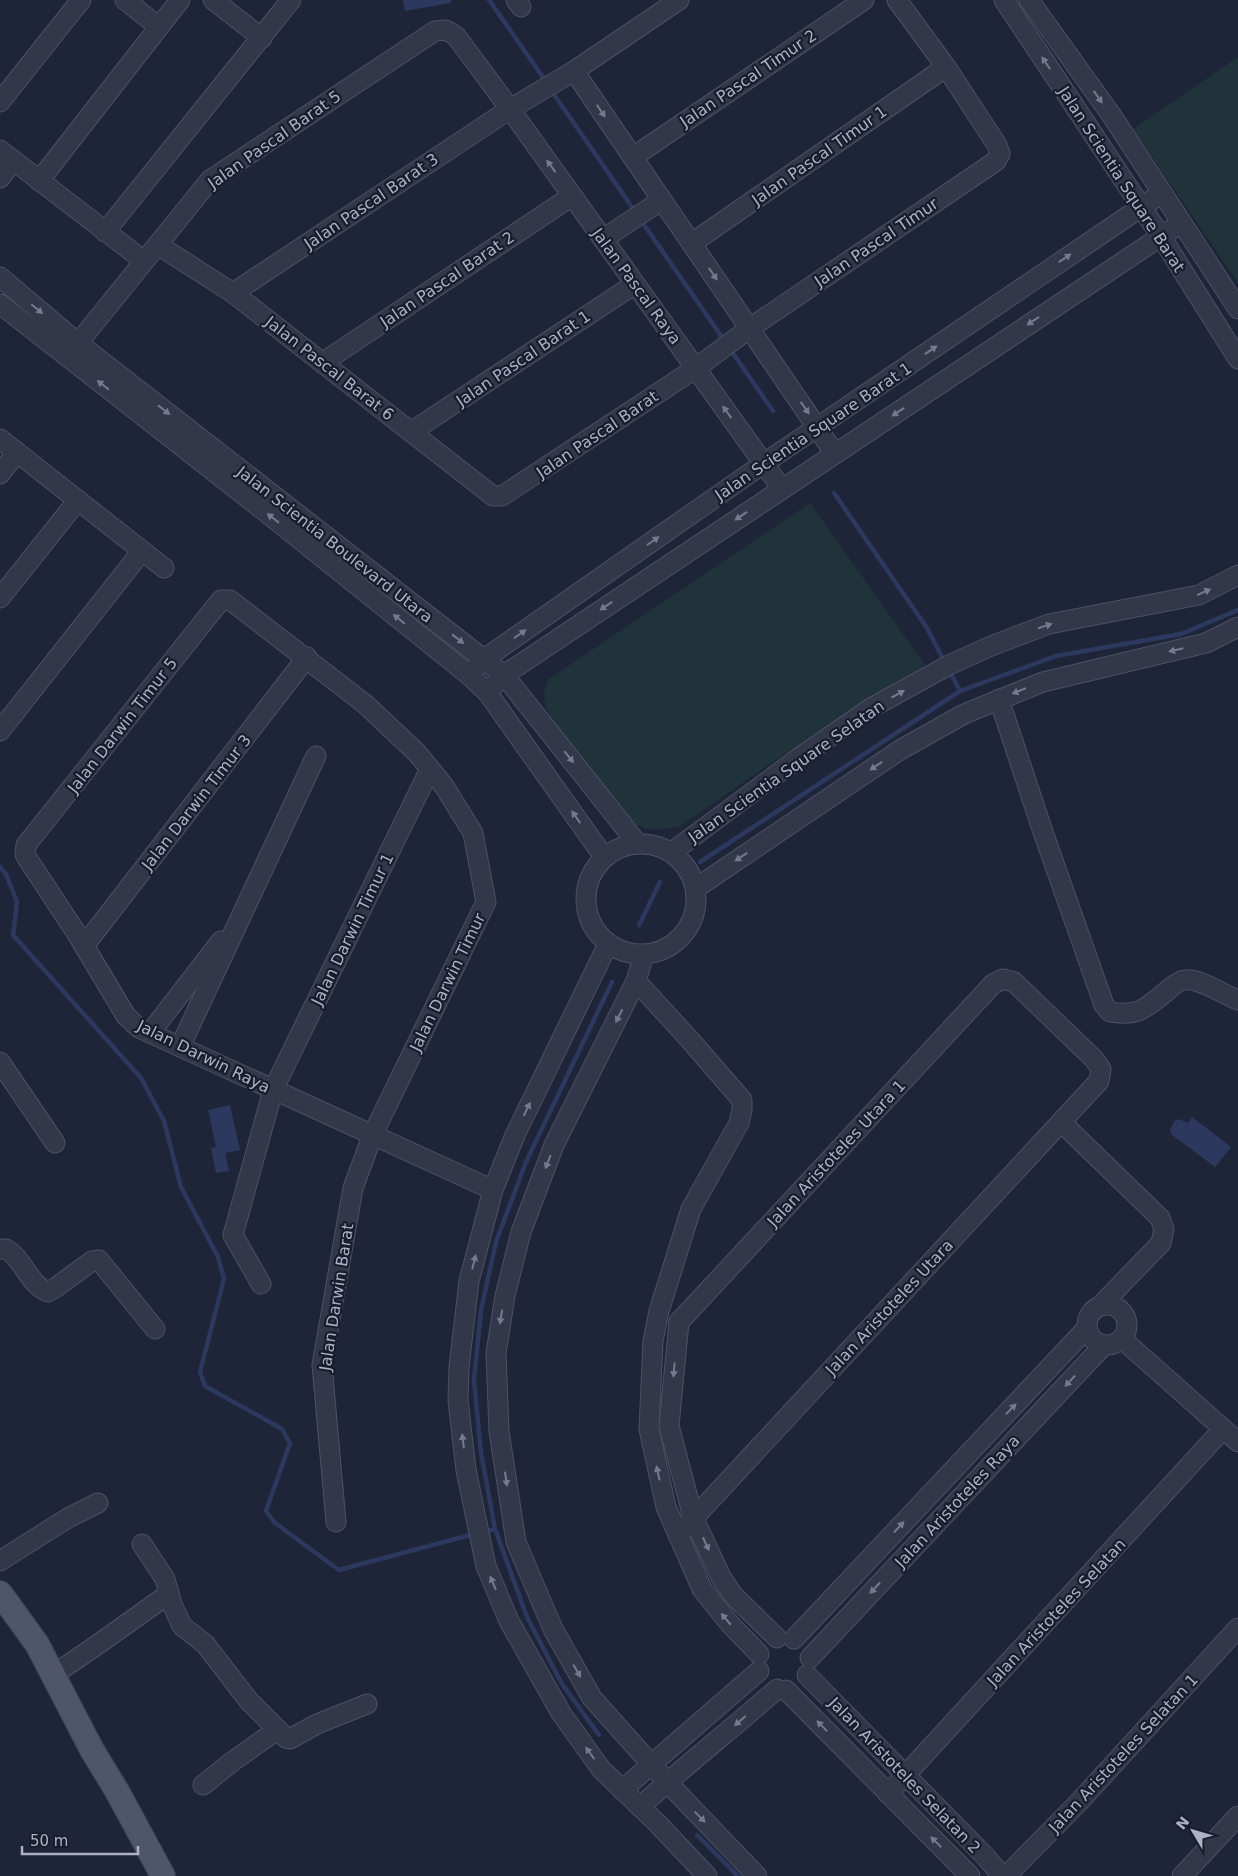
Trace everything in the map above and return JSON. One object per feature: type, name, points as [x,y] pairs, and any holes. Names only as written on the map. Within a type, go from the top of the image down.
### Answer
[{"type":"main road","points":[[1,1595],[37,1644],[92,1750],[117,1791],[163,1876]]},
{"type":"street","points":[[0,102],[81,0]]},
{"type":"street","points":[[125,0],[159,27]]},
{"type":"street","points":[[39,181],[180,0]]},
{"type":"street","points":[[213,0],[262,38]]},
{"type":"street","points":[[105,232],[291,0]]},
{"type":"street","name":"Jalan Pascal Barat 3","points":[[233,293],[510,109],[679,0]]},
{"type":"street","name":"Jalan Pascal Timur 2","points":[[633,157],[864,0]]},
{"type":"street","points":[[898,0],[946,67]]},
{"type":"street","name":"Jalan Scientia Square Barat","points":[[1004,0],[1160,235],[1238,358]]},
{"type":"street","name":"Jalan Scientia Square Barat","points":[[1029,0],[1112,116],[1238,309]]},
{"type":"street","name":"Jalan Pascal Raya","points":[[446,30],[456,36],[510,109],[782,489]]},
{"type":"street","name":"Jalan Pascal Barat 5","points":[[78,343],[210,180],[435,31],[446,30]]},
{"type":"street","name":"Jalan Pascal Timur","points":[[718,351],[996,161],[1000,154],[997,145],[946,67]]},
{"type":"street","name":"Jalan Pascal Timur 1","points":[[692,243],[946,67]]},
{"type":"street","points":[[567,74],[633,157],[656,204],[692,243],[744,332],[818,427],[835,454]]},
{"type":"street","points":[[1113,165],[1135,152]]},
{"type":"street","points":[[0,178],[4,155],[134,254]]},
{"type":"street","name":"Jalan Scientia Square Barat 1","points":[[468,675],[484,659],[763,464],[1140,206],[1162,193]]},
{"type":"street","name":"Jalan Pascal Barat 2","points":[[322,362],[572,196]]},
{"type":"street","points":[[603,239],[656,204]]},
{"type":"street","name":"Jalan Scientia Square Barat 1","points":[[487,692],[504,675],[1160,235],[1181,223]]},
{"type":"street","name":"Jalan Pascal Barat 6","points":[[158,245],[233,293],[493,496],[498,497]]},
{"type":"street","name":"Jalan Scientia Boulevard Utara","points":[[0,277],[78,343],[504,675],[638,843]]},
{"type":"street","name":"Jalan Pascal Barat 1","points":[[411,432],[635,284]]},
{"type":"street","name":"Jalan Scientia Boulevard Utara","points":[[0,304],[266,513],[487,692],[604,857]]},
{"type":"street","name":"Jalan Pascal Barat","points":[[498,497],[696,368],[718,351]]},
{"type":"street","points":[[0,439],[164,568]]},
{"type":"street","points":[[0,474],[17,452]]},
{"type":"street","points":[[0,598],[78,500]]},
{"type":"street","points":[[0,730],[142,551]]},
{"type":"street","name":"Jalan Scientia Square Selatan","points":[[672,852],[800,756],[871,708],[949,665],[991,646],[1049,624],[1199,595],[1238,576]]},
{"type":"street","name":"Jalan Darwin Timur 5","points":[[27,858],[25,854],[26,846],[32,838],[218,603],[221,600],[230,600]]},
{"type":"street","name":"Jalan Darwin Timur","points":[[230,600],[307,657],[365,704],[417,753],[444,786],[473,832],[486,902],[373,1134]]},
{"type":"street","points":[[696,888],[900,750],[964,714],[1043,682],[1206,643],[1238,627]]},
{"type":"street","name":"Jalan Darwin Timur 3","points":[[84,946],[307,657]]},
{"type":"street","points":[[999,699],[1104,1005],[1110,1012],[1123,1014],[1137,1012],[1175,984],[1185,979],[1198,982],[1238,1000]]},
{"type":"street","points":[[180,1047],[316,756]]},
{"type":"street","name":"Jalan Darwin Timur 1","points":[[261,1284],[233,1235],[273,1090],[430,769]]},
{"type":"street","points":[[638,843],[655,845],[672,852],[683,862],[691,874],[696,888],[696,907],[690,926],[678,940],[662,951],[644,955],[625,953],[608,944],[596,933],[588,918],[585,902],[587,885],[593,870],[604,857],[620,847],[638,843]]},
{"type":"street","name":"Jalan Darwin Raya","points":[[27,858],[84,946],[126,1016],[139,1028],[493,1190]]},
{"type":"street","points":[[150,1033],[242,915]]},
{"type":"street","points":[[608,944],[515,1135],[493,1190],[469,1282],[459,1367],[458,1400],[466,1470],[486,1566],[509,1621],[561,1713],[601,1769],[707,1876]]},
{"type":"street","points":[[644,955],[636,982],[554,1145],[521,1232],[505,1296],[496,1352],[499,1431],[516,1542],[553,1629],[592,1698],[667,1782],[757,1876]]},
{"type":"street","name":"Jalan Aristoteles Utara 1","points":[[679,1322],[993,984],[1003,979],[1014,982],[1094,1059],[1101,1069],[1100,1081]]},
{"type":"street","points":[[636,982],[742,1100],[739,1123],[691,1209],[658,1311],[653,1341],[649,1429],[666,1507],[702,1589],[759,1663],[762,1679],[769,1685],[782,1689]]},
{"type":"street","points":[[0,1062],[55,1143]]},
{"type":"street","name":"Jalan Aristoteles Utara","points":[[678,1534],[1100,1081]]},
{"type":"street","name":"Jalan Aristoteles Raya","points":[[622,1790],[759,1663],[763,1647],[786,1638],[935,1488],[1087,1328],[1090,1314],[1100,1306],[1161,1242],[1164,1229],[1160,1218],[1061,1122]]},
{"type":"street","name":"Jalan Darwin Barat","points":[[336,1522],[322,1365],[353,1188],[373,1134]]},
{"type":"street","points":[[0,1249],[6,1249],[14,1254],[40,1288],[48,1292],[92,1261],[99,1260],[155,1329]]},
{"type":"street","points":[[1100,1306],[1114,1305],[1124,1313],[1128,1326],[1122,1339],[1238,1442]]},
{"type":"street","points":[[658,1311],[679,1322],[669,1426],[693,1517],[721,1576],[733,1595],[786,1638],[801,1643],[809,1666]]},
{"type":"street","points":[[1087,1328],[1093,1339],[1104,1345]]},
{"type":"street","name":"Jalan Aristoteles Raya","points":[[640,1807],[667,1782],[782,1689],[795,1687],[802,1682],[809,1666],[953,1505],[1104,1345],[1117,1343],[1122,1339]]},
{"type":"street","name":"Jalan Aristoteles Selatan","points":[[888,1794],[1223,1429]]},
{"type":"street","points":[[935,1488],[953,1505]]},
{"type":"street","points":[[0,1561],[68,1518],[98,1502]]},
{"type":"street","points":[[142,1544],[165,1579],[182,1626],[205,1644],[244,1696],[286,1738],[290,1739],[317,1724],[367,1704]]},
{"type":"street","points":[[54,1674],[88,1653],[100,1642],[169,1594]]},
{"type":"street","name":"Jalan Aristoteles Selatan 1","points":[[1006,1876],[1079,1802],[1238,1628]]},
{"type":"street","name":"Jalan Aristoteles Selatan 2","points":[[809,1666],[906,1775],[1002,1876]]},
{"type":"street","name":"Jalan Aristoteles Selatan 2","points":[[782,1689],[970,1876]]},
{"type":"street","points":[[203,1785],[277,1730]]},
{"type":"street","points":[[1182,1876],[1238,1816]]},
{"type":"shaded area","points":[[1238,57],[1238,283],[1133,129]]},
{"type":"shaded area","points":[[810,503],[925,665],[840,716],[680,826],[653,830],[627,821],[552,720],[544,700],[546,684],[549,679]]},
{"type":"water","points":[[403,0],[451,0],[451,3],[405,11]]},
{"type":"water","points":[[230,1105],[240,1150],[225,1153],[229,1171],[216,1173],[211,1148],[216,1147],[208,1110]]},
{"type":"water","points":[[1192,1117],[1231,1147],[1215,1167],[1172,1135],[1170,1130],[1174,1121],[1179,1119],[1188,1123]]},
{"type":"waterway","points":[[489,0],[547,83]]},
{"type":"waterway","points":[[551,90],[636,213]]},
{"type":"waterway","points":[[640,219],[724,340]]},
{"type":"waterway","points":[[730,349],[773,411]]},
{"type":"waterway","points":[[834,493],[927,628],[945,663]]},
{"type":"waterway","points":[[700,862],[960,691],[1056,656],[1181,634],[1238,610]]},
{"type":"waterway","points":[[949,670],[960,691]]},
{"type":"waterway","points":[[0,867],[6,874],[17,902],[13,935],[141,1078],[164,1121],[181,1187],[218,1257],[224,1279],[200,1372],[205,1386],[282,1429],[290,1443],[266,1511],[275,1523],[339,1570],[474,1534]]},
{"type":"waterway","points":[[639,925],[660,882]]},
{"type":"waterway","points":[[599,1735],[562,1684],[527,1617],[495,1529],[481,1453],[474,1380],[481,1310],[496,1242],[526,1162],[612,982]]},
{"type":"waterway","points":[[484,1532],[495,1529]]},
{"type":"waterway","points":[[697,1835],[738,1876]]}]
